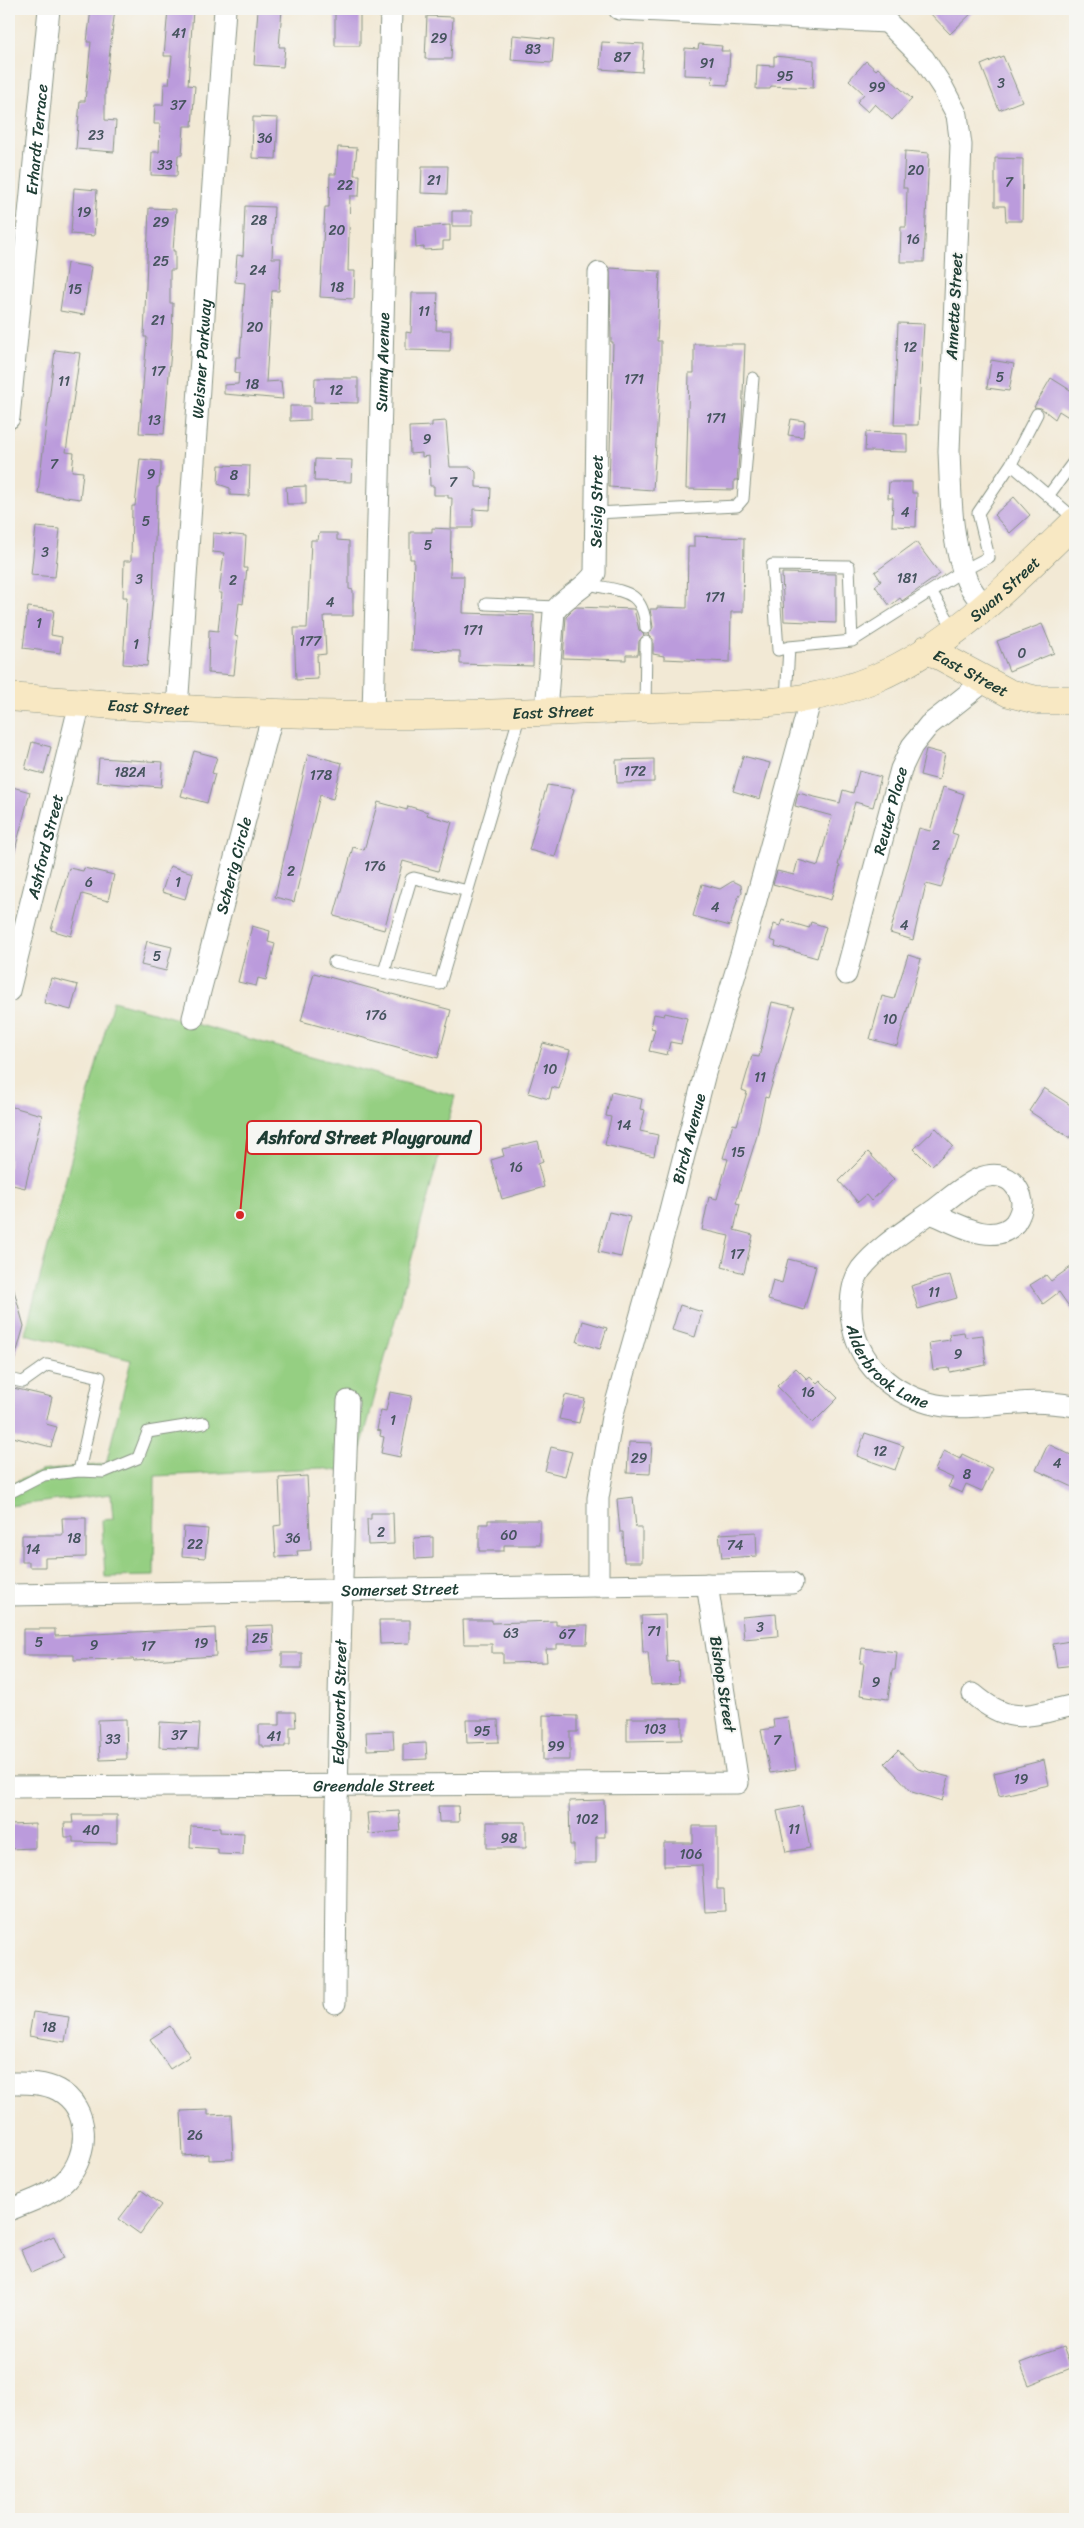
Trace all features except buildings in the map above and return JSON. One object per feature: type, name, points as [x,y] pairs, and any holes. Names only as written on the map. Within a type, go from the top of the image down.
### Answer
[{"type":"main road","name":"Swan Street","points":[[927,649],[955,631],[984,607],[1075,520]]},
{"type":"main road","name":"East Street","points":[[9,697],[177,709],[273,713],[373,714],[533,712],[798,700],[876,678],[927,649],[1009,693],[1037,700],[1075,700]]},
{"type":"street","name":"Erhardt Terrace","points":[[9,418],[49,9]]},
{"type":"street","name":"Weisner Parkway","points":[[177,709],[225,9]]},
{"type":"street","name":"Sunny Avenue","points":[[373,714],[391,9]]},
{"type":"street","points":[[619,9],[880,16]]},
{"type":"street","name":"Annette Street","points":[[880,16],[924,59],[943,88],[957,115],[960,154],[948,451],[953,533],[967,581],[984,607]]},
{"type":"street","name":"Seisig Street","points":[[588,584],[595,573],[600,273]]},
{"type":"street","points":[[533,712],[554,612],[561,601],[588,584]]},
{"type":"street","name":"Reuter Place","points":[[846,974],[902,769],[912,746],[929,725],[986,680]]},
{"type":"street","name":"Birch Avenue","points":[[598,1586],[598,1498],[612,1417],[667,1222],[705,1074],[743,948],[798,700]]},
{"type":"street","name":"Ashford Street","points":[[9,991],[80,703]]},
{"type":"street","name":"Scherig Circle","points":[[194,1018],[273,713]]},
{"type":"street","name":"Alderbrook Lane","points":[[931,1213],[874,1254],[860,1271],[851,1295],[851,1319],[856,1343],[868,1364],[885,1382],[930,1404],[1048,1403],[1075,1406]]},
{"type":"street","name":"Edgeworth Street","points":[[335,2003],[336,1786],[340,1590],[348,1401]]},
{"type":"street","name":"Somerset Street","points":[[9,1594],[792,1583]]},
{"type":"street","name":"Bishop Street","points":[[707,1584],[738,1783]]},
{"type":"street","points":[[973,1694],[989,1708],[1003,1715],[1018,1717],[1075,1705]]},
{"type":"street","name":"Greendale Street","points":[[9,1787],[738,1783]]},
{"type":"street","points":[[9,2083],[46,2085],[59,2090],[72,2101],[80,2113],[84,2138],[82,2154],[76,2169],[65,2181],[50,2192],[9,2210]]},
{"type":"lane","points":[[596,513],[737,506],[743,499],[753,378]]},
{"type":"lane","points":[[852,641],[849,566],[772,565],[778,650],[789,647],[852,641],[964,570],[989,557],[978,513],[1011,464],[1037,414]]},
{"type":"lane","points":[[1048,496],[1075,460]]},
{"type":"lane","points":[[1011,464],[1075,520]]},
{"type":"lane","points":[[588,584],[624,592],[638,598],[645,612],[646,628]]},
{"type":"lane","points":[[931,591],[955,631]]},
{"type":"lane","points":[[486,604],[557,607]]},
{"type":"lane","points":[[645,708],[646,642]]},
{"type":"lane","points":[[789,647],[798,700]]},
{"type":"lane","points":[[334,962],[440,984],[468,891],[533,712]]},
{"type":"lane","points":[[384,972],[411,879],[414,878],[468,891]]},
{"type":"lane","points":[[9,1379],[23,1382],[47,1366],[100,1377],[79,1471]]},
{"type":"lane","points":[[9,1493],[44,1475],[79,1471],[104,1472],[138,1458],[148,1432],[204,1423]]},
{"type":"green space","points":[[113,1001],[455,1096],[354,1474],[321,1468],[155,1476],[154,1576],[105,1577],[102,1520],[113,1519],[111,1494],[9,1506],[9,1485],[41,1471],[106,1464],[131,1360],[25,1334]]},
{"type":"place","name":"Ashford Street Playground","points":[[240,1215]]}]
